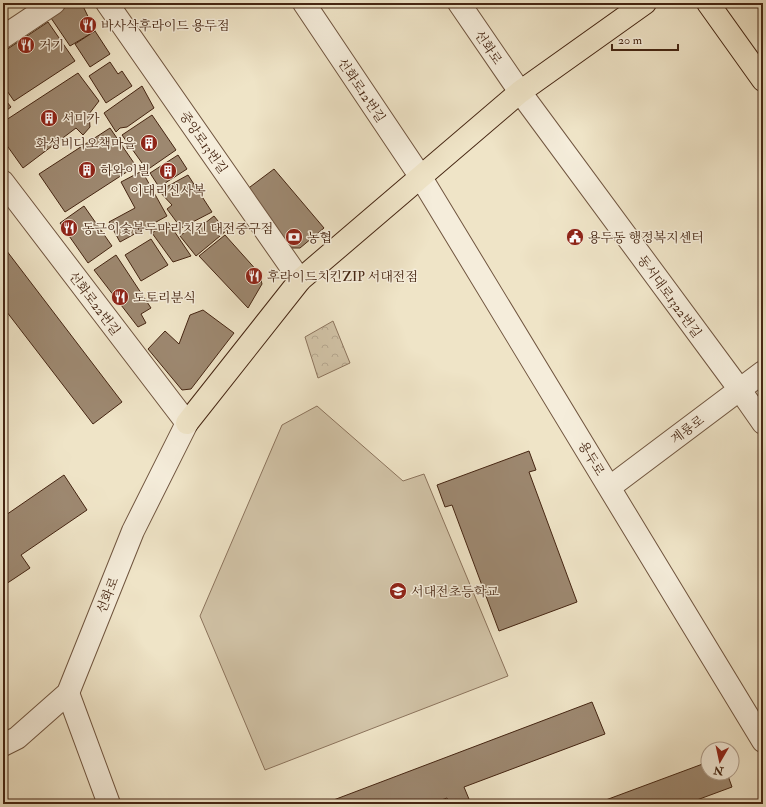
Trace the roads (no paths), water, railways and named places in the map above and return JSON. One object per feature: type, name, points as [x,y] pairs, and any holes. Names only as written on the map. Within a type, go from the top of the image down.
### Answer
[{"type":"main road","points":[[187,423],[300,280],[520,92],[645,3]]},
{"type":"main road","points":[[708,3],[763,80]]},
{"type":"street","points":[[3,37],[54,3]]},
{"type":"street","name":"중앙로13번길","points":[[107,3],[300,280]]},
{"type":"street","name":"선화로12번길","points":[[304,3],[420,176]]},
{"type":"street","name":"선화로","points":[[459,3],[520,92]]},
{"type":"street","name":"동서대로1322번길","points":[[520,92],[763,423]]},
{"type":"street","name":"용두로","points":[[420,176],[763,741]]},
{"type":"street","name":"선화로22번길","points":[[3,182],[187,423]]},
{"type":"street","name":"계룡로","points":[[610,487],[763,372]]},
{"type":"street","name":"선화로","points":[[3,745],[17,738],[68,693],[133,531],[187,423]]},
{"type":"street","points":[[68,693],[109,804]]},
{"type":"place","name":"바사삭후라이드 용두점","points":[[88,25]]},
{"type":"place","name":"거기","points":[[26,45]]},
{"type":"place","name":"서미가","points":[[49,118]]},
{"type":"place","name":"화성비디오책마을","points":[[149,143]]},
{"type":"place","name":"하와이빌","points":[[87,170]]},
{"type":"place","name":"이태리신사복","points":[[168,171]]},
{"type":"place","name":"동근이숯불두마리치킨 대전중구점","points":[[69,228]]},
{"type":"place","name":"농협","points":[[294,237]]},
{"type":"place","name":"용두동 행정복지센터","points":[[575,237]]},
{"type":"place","name":"후라이드치킨ZIP 서대전점","points":[[254,276]]},
{"type":"place","name":"도토리분식","points":[[120,297]]},
{"type":"place","name":"서대전초등학교","points":[[398,591]]}]
